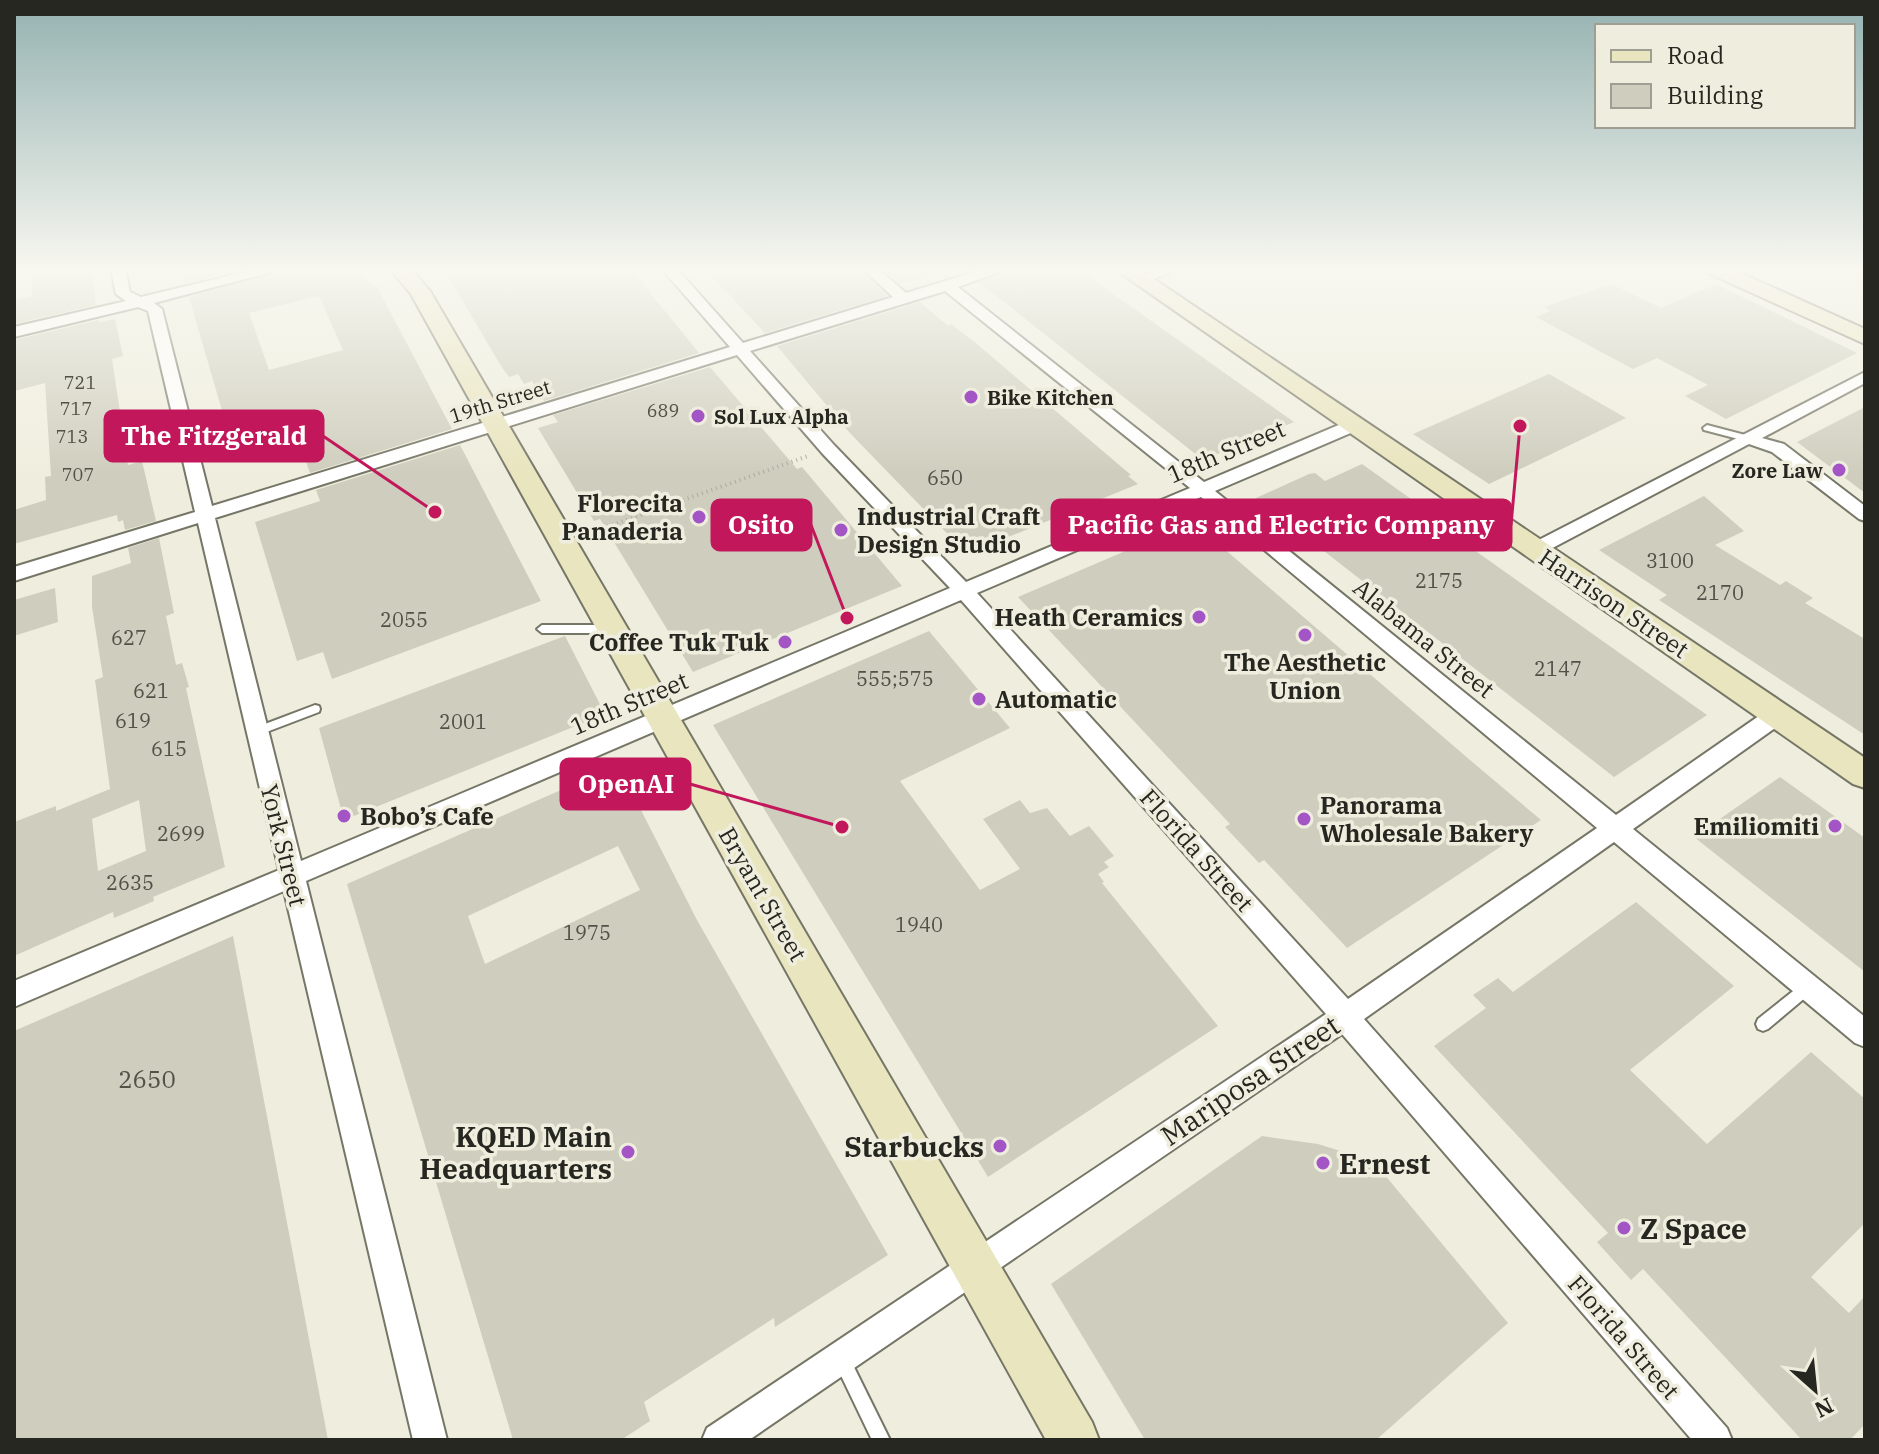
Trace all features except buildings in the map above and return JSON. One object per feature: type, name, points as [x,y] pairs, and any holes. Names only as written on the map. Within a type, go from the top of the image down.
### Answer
[{"type":"street","name":"York Street","points":[[162,337],[430,1440]]},
{"type":"street","name":"Bryant Street","points":[[445,337],[1074,1440]]},
{"type":"street","name":"Florida Street","points":[[728,337],[828,449],[965,592],[1308,971],[1715,1440]]},
{"type":"street","name":"19th Street","points":[[14,574],[782,337]]},
{"type":"street","name":"Alabama Street","points":[[1012,337],[1202,489],[1865,1034]]},
{"type":"street","name":"Harrison Street","points":[[1225,337],[1865,775]]},
{"type":"street","points":[[1536,549],[1865,377]]},
{"type":"street","name":"18th Street","points":[[14,994],[1354,425]]},
{"type":"street","points":[[1746,438],[1778,448],[1865,515]]},
{"type":"street","name":"Mariposa Street","points":[[719,1440],[1345,1017],[1777,715]]},
{"type":"lane","points":[[1707,428],[1746,438]]},
{"type":"lane","points":[[542,629],[613,629]]},
{"type":"lane","points":[[256,732],[315,709]]},
{"type":"lane","points":[[1763,1024],[1807,987]]},
{"type":"lane","points":[[840,1357],[874,1437]]},
{"type":"path","points":[[562,542],[828,449]]},
{"type":"place","name":"Bike Kitchen","points":[[971,397]]},
{"type":"place","name":"Sol Lux Alpha","points":[[698,416]]},
{"type":"place","name":"Pacific Gas and Electric Company","points":[[1520,426]]},
{"type":"place","name":"Zore Law","points":[[1839,470]]},
{"type":"place","name":"The Fitzgerald","points":[[435,512]]},
{"type":"place","name":"Florecita Panaderia","points":[[699,517]]},
{"type":"place","name":"Industrial Craft Design Studio","points":[[841,530]]},
{"type":"place","name":"Heath Ceramics","points":[[1199,617]]},
{"type":"place","name":"Osito","points":[[847,618]]},
{"type":"place","name":"The Aesthetic Union","points":[[1305,635]]},
{"type":"place","name":"Coffee Tuk Tuk","points":[[785,642]]},
{"type":"place","name":"Automatic","points":[[979,699]]},
{"type":"place","name":"Bobo’s Cafe","points":[[344,816]]},
{"type":"place","name":"Panorama Wholesale Bakery","points":[[1304,819]]},
{"type":"place","name":"Emiliomiti","points":[[1835,826]]},
{"type":"place","name":"OpenAI","points":[[842,827]]},
{"type":"place","name":"Starbucks","points":[[1000,1146]]},
{"type":"place","name":"KQED Main Headquarters","points":[[628,1152]]},
{"type":"place","name":"Ernest","points":[[1323,1163]]},
{"type":"place","name":"Z Space","points":[[1624,1228]]}]
